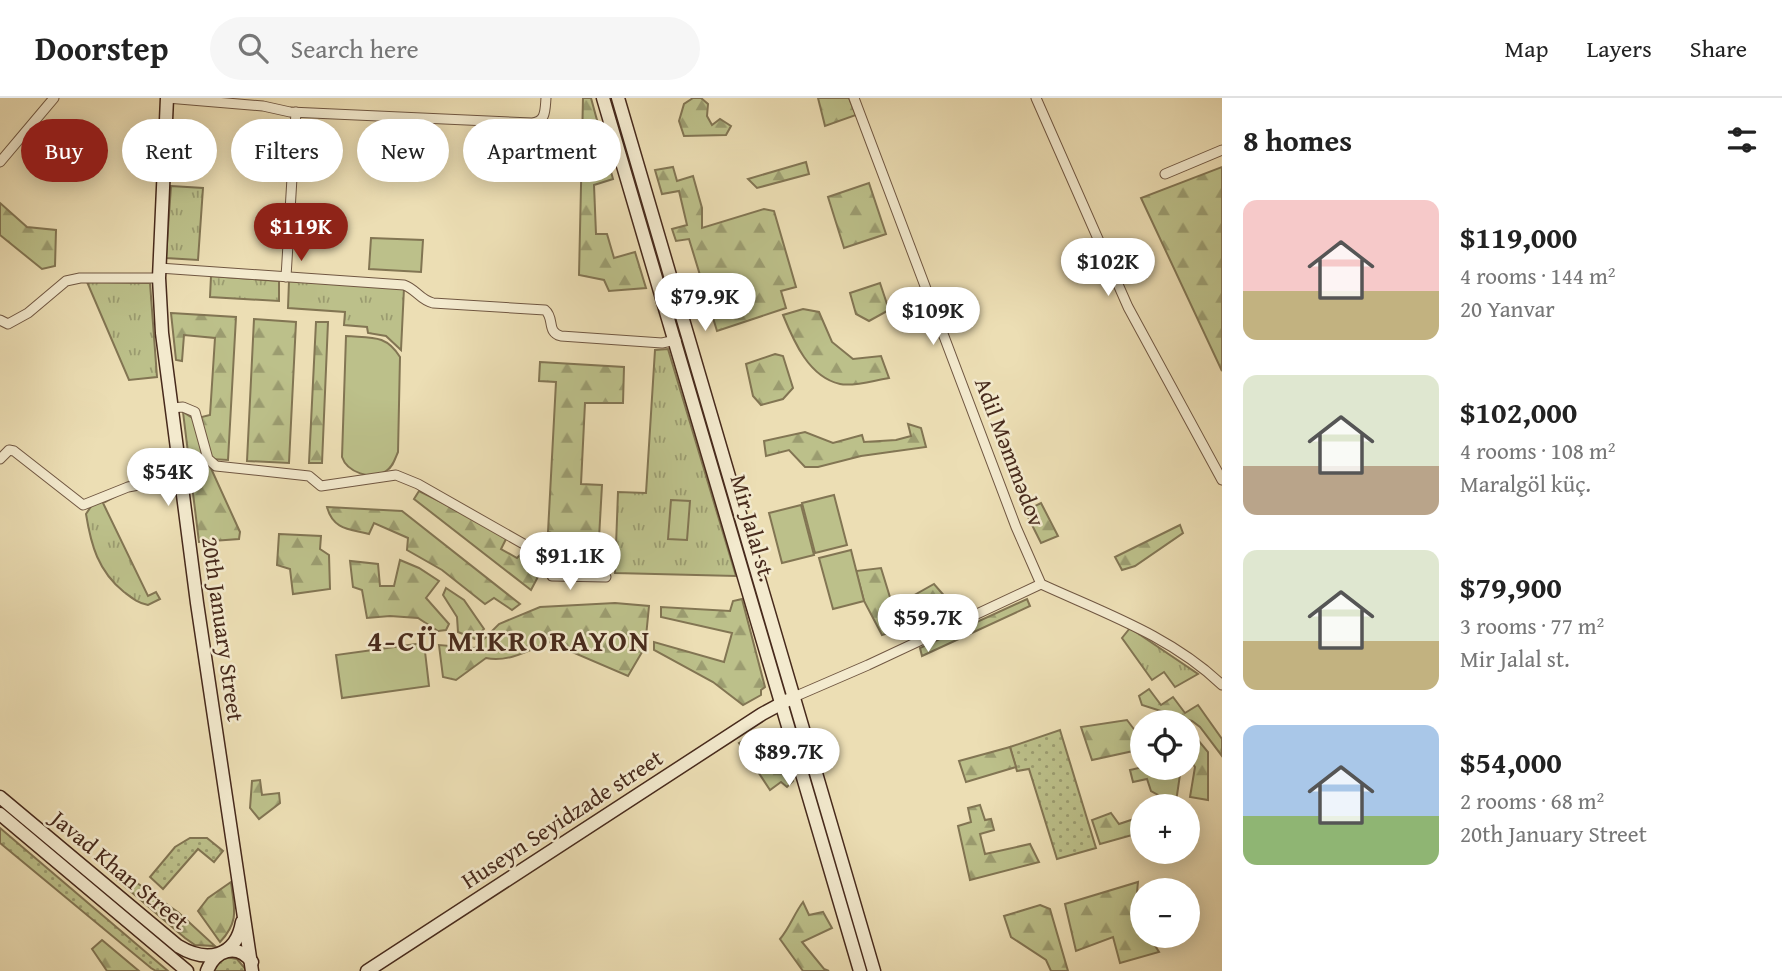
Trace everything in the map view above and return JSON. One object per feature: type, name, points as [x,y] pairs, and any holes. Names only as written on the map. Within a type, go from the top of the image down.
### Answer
[{"type":"street","points":[[0,162],[54,98]]},
{"type":"street","points":[[167,98],[263,106],[296,112],[537,123],[544,117],[546,98]]},
{"type":"street","name":"20th January Street","points":[[167,98],[159,273],[162,333],[180,477],[253,967]]},
{"type":"street","name":"Mir Jalal st.","points":[[603,98],[860,971]]},
{"type":"street","name":"Mir Jalal st.","points":[[618,98],[874,971]]},
{"type":"street","name":"Adil Məmmədov","points":[[854,98],[1016,527],[1041,584]]},
{"type":"street","points":[[1036,98],[1128,307],[1222,480]]},
{"type":"street","points":[[286,277],[296,112]]},
{"type":"street","points":[[1166,174],[1222,150]]},
{"type":"street","points":[[0,320],[8,324],[21,317],[66,281],[159,273],[286,277],[404,285],[428,302],[545,310],[550,317],[551,329],[561,337],[662,343],[676,340]]},
{"type":"street","points":[[171,408],[183,407],[195,412],[208,458],[220,467],[309,476],[321,486],[396,475],[424,487],[543,555],[552,576],[606,576]]},
{"type":"street","points":[[0,459],[9,450],[14,451],[83,505],[128,487],[180,477]]},
{"type":"street","points":[[794,697],[1041,584],[1158,637],[1181,650],[1222,685]]},
{"type":"street","name":"Huseyn Seyidzade street","points":[[367,971],[794,697]]},
{"type":"street","name":"Javad Khan Street","points":[[0,797],[178,946],[199,956],[236,951],[253,967]]},
{"type":"street","name":"Javad Khan Street","points":[[0,814],[187,971]]},
{"type":"street","points":[[207,971],[214,958],[230,946],[237,936],[243,914]]},
{"type":"green space","points":[[583,98],[591,98],[597,119],[583,119]]},
{"type":"green space","points":[[693,98],[701,98],[708,104],[707,116],[712,125],[720,119],[731,126],[726,135],[684,136],[679,121],[684,104]]},
{"type":"green space","points":[[818,98],[849,98],[856,115],[825,126]]},
{"type":"green space","points":[[806,162],[809,174],[757,188],[748,179]]},
{"type":"green space","points":[[673,167],[677,181],[693,176],[702,208],[702,228],[764,209],[774,211],[796,287],[781,291],[786,308],[717,331],[689,239],[676,241],[672,229],[687,225],[679,191],[662,194],[655,170]]},
{"type":"green space","points":[[1222,167],[1222,371],[1141,198]]},
{"type":"green space","points":[[581,182],[604,182],[594,185],[596,234],[607,234],[614,258],[635,252],[646,288],[609,291],[604,280],[579,275]]},
{"type":"green space","points":[[869,183],[886,234],[844,248],[828,197]]},
{"type":"green space","points":[[171,186],[203,188],[198,260],[166,258]]},
{"type":"green space","points":[[0,203],[27,227],[56,230],[55,266],[42,269],[0,235]]},
{"type":"green space","points":[[371,238],[423,240],[421,272],[369,269]]},
{"type":"green space","points":[[211,276],[279,281],[279,301],[210,297]]},
{"type":"green space","points":[[289,281],[404,288],[401,350],[386,336],[368,333],[367,327],[344,325],[345,312],[288,308]]},
{"type":"green space","points":[[87,282],[150,283],[157,377],[129,380]]},
{"type":"green space","points":[[880,283],[889,310],[869,321],[856,314],[850,293]]},
{"type":"green space","points":[[803,309],[819,312],[832,342],[853,359],[881,356],[889,378],[846,385],[820,374],[804,357],[783,315]]},
{"type":"green space","points":[[171,313],[236,317],[228,460],[211,459],[209,464],[240,532],[239,539],[199,542],[183,412],[194,419],[210,415],[215,338],[184,335],[182,361],[176,360]]},
{"type":"green space","points":[[254,319],[296,322],[289,463],[247,461]]},
{"type":"green space","points":[[316,322],[328,322],[322,463],[309,463]]},
{"type":"green space","points":[[346,336],[370,337],[383,341],[400,357],[398,452],[394,463],[380,474],[367,475],[354,471],[342,457]]},
{"type":"green space","points":[[668,349],[736,576],[615,573],[618,492],[646,493],[655,350]]},
{"type":"green space","points":[[775,354],[783,356],[793,388],[783,399],[761,405],[753,396],[746,364]]},
{"type":"green space","points":[[540,362],[624,367],[623,403],[585,403],[581,484],[602,485],[598,556],[611,557],[610,572],[555,568],[559,535],[548,532],[556,382],[539,381]]},
{"type":"green space","points":[[908,424],[921,428],[926,447],[861,456],[818,467],[805,467],[789,450],[766,456],[764,441],[805,432],[833,443],[862,435],[864,442],[896,440],[911,436]]},
{"type":"green space","points":[[419,491],[473,518],[506,539],[501,549],[517,558],[525,550],[541,562],[541,571],[531,590],[414,499]]},
{"type":"green space","points":[[834,495],[847,545],[815,553],[802,503]]},
{"type":"green space","points":[[116,496],[103,503],[148,596],[156,592],[160,599],[148,605],[132,598],[115,584],[93,547],[86,514],[92,505]]},
{"type":"green space","points":[[671,500],[690,501],[687,540],[668,539]]},
{"type":"green space","points":[[1041,503],[1058,536],[1041,543],[1025,511]]},
{"type":"green space","points":[[801,505],[814,555],[782,563],[769,513]]},
{"type":"green space","points":[[327,507],[402,511],[520,604],[512,610],[494,598],[485,604],[442,570],[407,550],[408,538],[374,523],[369,534],[343,527],[333,520]]},
{"type":"green space","points":[[1180,525],[1183,533],[1135,566],[1122,570],[1115,557]]},
{"type":"green space","points":[[279,534],[321,536],[320,549],[329,555],[330,589],[293,594],[290,569],[277,565]]},
{"type":"green space","points":[[851,550],[864,601],[833,609],[819,558]]},
{"type":"green space","points":[[400,560],[439,581],[426,598],[449,624],[446,630],[438,631],[418,618],[367,618],[362,590],[353,587],[350,561],[378,564],[380,586],[394,586]]},
{"type":"green space","points":[[881,568],[893,607],[934,584],[947,599],[960,598],[966,604],[914,630],[910,626],[882,635],[864,601],[856,571]]},
{"type":"green space","points":[[446,588],[464,600],[484,629],[475,639],[458,632],[457,617],[443,595]]},
{"type":"green space","points":[[742,599],[765,687],[761,690],[761,695],[743,705],[713,682],[654,650],[654,642],[724,662],[732,633],[661,617],[661,607],[730,611],[733,601]]},
{"type":"green space","points":[[1027,599],[1030,606],[922,656],[920,648]]},
{"type":"green space","points":[[615,603],[649,606],[645,647],[628,676],[549,642],[510,657],[486,658],[456,680],[443,677],[439,645],[475,648],[499,624],[540,607]]},
{"type":"green space","points":[[1130,628],[1198,674],[1175,687],[1164,672],[1152,680],[1122,638]]},
{"type":"green space","points":[[424,643],[429,686],[342,698],[336,655]]},
{"type":"green space","points":[[1149,689],[1161,705],[1173,697],[1183,710],[1158,710],[1142,705],[1139,696]]},
{"type":"green space","points":[[1198,705],[1222,739],[1222,756],[1200,727],[1200,710],[1190,710]]},
{"type":"green space","points":[[1127,720],[1130,724],[1130,752],[1092,760],[1081,727]]},
{"type":"green space","points":[[1060,730],[1096,848],[1057,859],[1029,769],[1017,771],[1010,747]]},
{"type":"green space","points":[[758,732],[772,766],[785,762],[793,781],[787,787],[781,782],[770,790],[739,743]]},
{"type":"green space","points":[[1200,742],[1208,752],[1208,800],[1200,799],[1200,794],[1190,794],[1193,780],[1200,780]]},
{"type":"green space","points":[[1010,747],[1016,767],[966,782],[959,761]]},
{"type":"green space","points":[[260,780],[262,795],[279,793],[280,803],[259,819],[250,808],[252,781]]},
{"type":"green space","points":[[1147,780],[1179,780],[1177,794],[1156,794],[1151,791]]},
{"type":"green space","points":[[980,805],[985,820],[991,819],[994,830],[980,834],[985,854],[1030,844],[1039,862],[970,880],[958,826],[971,822],[968,808]]},
{"type":"green space","points":[[1111,813],[1119,824],[1130,820],[1130,836],[1100,844],[1092,820]]},
{"type":"green space","points":[[0,828],[168,971],[151,968],[0,843]]},
{"type":"green space","points":[[190,838],[207,838],[223,851],[214,862],[198,849],[163,889],[150,877],[175,847]]},
{"type":"green space","points":[[119,870],[179,913],[215,946],[195,945],[185,938],[114,877]]},
{"type":"green space","points":[[231,882],[233,921],[220,942],[198,911],[208,898]]},
{"type":"green space","points":[[1130,884],[1130,948],[1156,948],[1159,952],[1120,963],[1113,937],[1076,951],[1065,904]]},
{"type":"green space","points":[[803,902],[809,915],[823,912],[832,928],[802,942],[824,969],[829,971],[803,971],[780,939]]},
{"type":"green space","points":[[1040,905],[1050,909],[1068,971],[1051,971],[1046,960],[1011,937],[1004,916]]},
{"type":"green space","points":[[102,940],[139,971],[107,971],[92,949]]},
{"type":"green space","points":[[226,957],[237,959],[247,971],[213,971],[216,964]]},
{"type":"district","name":"4-CÜ MIKRORAYON","points":[[509,641]]}]
